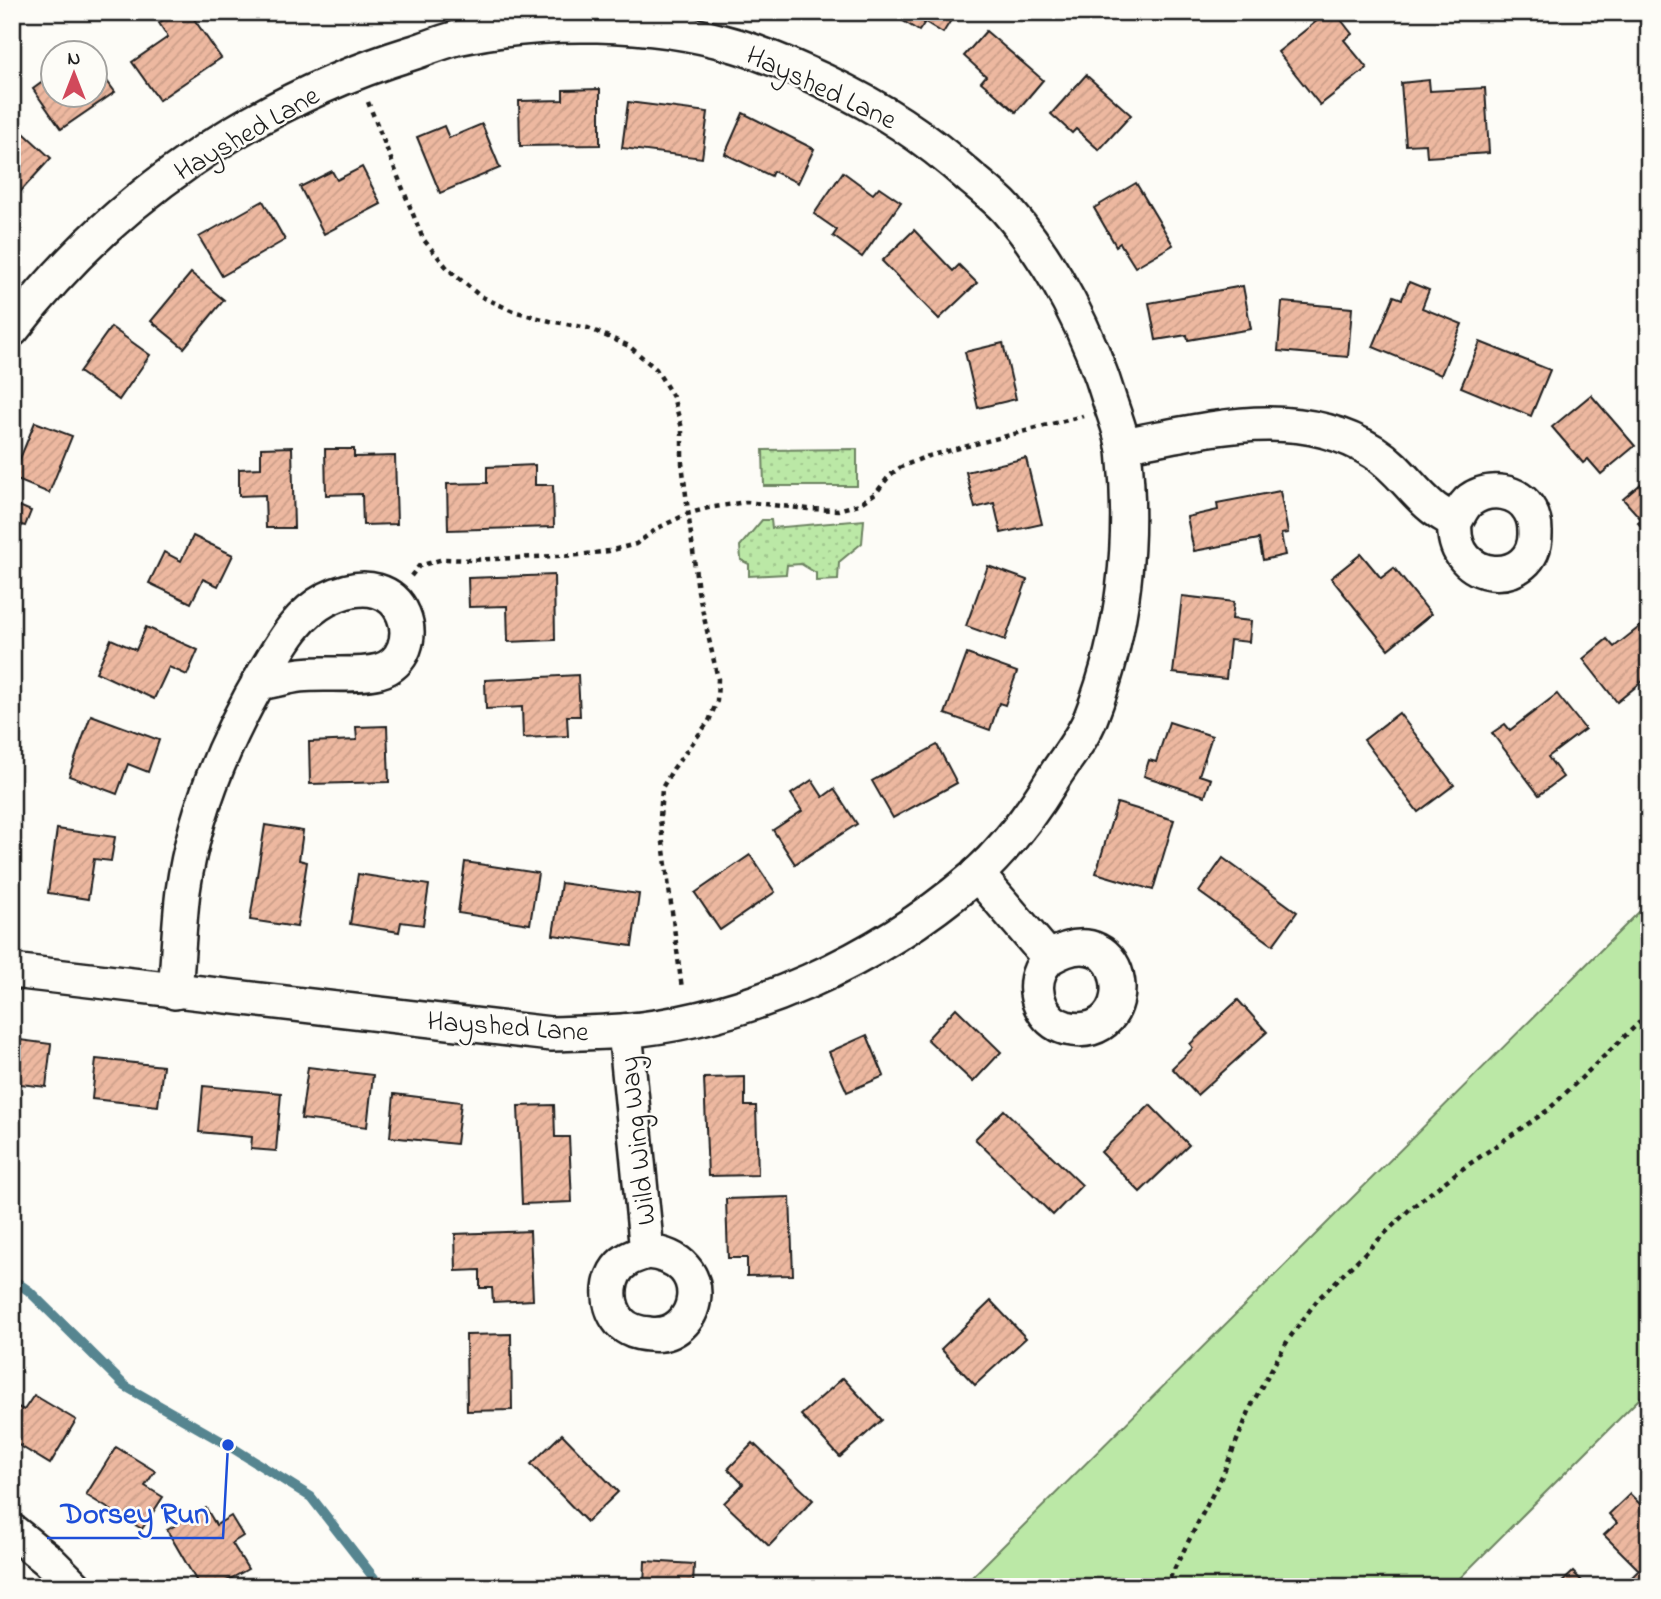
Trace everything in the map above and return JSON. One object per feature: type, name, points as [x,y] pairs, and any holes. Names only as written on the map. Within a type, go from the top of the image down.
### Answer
[{"type":"street","name":"Hayshed Lane","points":[[12,330],[80,250],[146,193],[210,146],[286,101],[358,72],[456,39],[520,28],[591,25],[660,30],[732,44],[787,63],[901,121],[1005,207],[1046,263],[1081,326],[1100,369],[1123,444],[1128,526],[1123,598],[1106,668],[1089,722],[1036,804],[977,874],[920,919],[869,950],[802,984],[687,1021],[625,1031],[551,1034],[12,971]]},
{"type":"street","points":[[1123,444],[1264,423],[1290,423],[1322,428],[1352,439],[1376,452],[1401,472],[1431,507],[1455,522]]},
{"type":"street","points":[[175,992],[183,891],[195,831],[212,775],[235,723],[258,683],[293,625],[317,604],[356,589],[373,590],[391,597],[403,610],[408,625],[403,647],[396,661],[380,671],[300,675],[258,683]]},
{"type":"street","points":[[977,874],[1049,958]]},
{"type":"street","name":"Wild Wing Way","points":[[625,1031],[647,1252]]},
{"type":"street","points":[[12,1531],[48,1560],[75,1587]]},
{"type":"path","points":[[358,72],[423,239],[449,270],[481,296],[513,311],[588,328],[629,346],[656,369],[674,397],[682,428],[687,514],[698,591],[718,679],[717,701],[709,722],[662,788],[660,819],[687,1021]]},
{"type":"path","points":[[391,597],[419,566],[443,559],[565,556],[609,551],[636,544],[658,528],[687,514],[746,502],[838,510],[859,504],[876,493],[890,475],[901,467],[925,457],[1112,408]]},
{"type":"path","points":[[1165,1587],[1223,1474],[1253,1402],[1288,1340],[1318,1299],[1412,1208],[1455,1174],[1548,1110],[1649,1013]]},
{"type":"green space","points":[[857,449],[857,486],[764,486],[763,450]]},
{"type":"green space","points":[[762,520],[771,520],[772,528],[864,520],[862,543],[839,562],[838,580],[816,581],[816,573],[801,564],[787,565],[786,574],[749,576],[749,564],[741,560],[740,546]]},
{"type":"green space","points":[[1649,902],[1649,1389],[1451,1587],[962,1587]]},
{"type":"building","points":[[174,12],[189,12],[221,58],[159,100],[132,62],[168,37],[159,23]]},
{"type":"building","points":[[889,12],[956,12],[943,33],[925,22],[919,31]]},
{"type":"building","points":[[1328,12],[1335,12],[1352,34],[1344,40],[1367,68],[1320,105],[1278,52]]},
{"type":"building","points":[[986,31],[1043,80],[1016,112],[981,82],[986,76],[964,56]]},
{"type":"building","points":[[1086,75],[1131,115],[1099,150],[1076,129],[1072,133],[1051,114]]},
{"type":"building","points":[[1429,80],[1430,91],[1485,88],[1489,153],[1427,157],[1426,144],[1406,145],[1401,83]]},
{"type":"building","points":[[108,82],[115,92],[108,97]]},
{"type":"building","points":[[600,89],[600,145],[520,146],[519,101],[563,100],[563,90]]},
{"type":"building","points":[[628,102],[708,112],[702,158],[622,148]]},
{"type":"building","points":[[46,108],[92,108],[61,129]]},
{"type":"building","points":[[743,113],[814,149],[798,183],[773,171],[771,176],[725,154]]},
{"type":"building","points":[[14,124],[51,158],[12,201],[12,126]]},
{"type":"building","points":[[482,124],[500,168],[440,193],[417,137],[444,126],[449,138]]},
{"type":"building","points":[[362,167],[381,204],[324,234],[300,187],[332,171],[337,180]]},
{"type":"building","points":[[843,172],[873,194],[879,187],[901,202],[862,257],[833,236],[837,230],[814,214]]},
{"type":"building","points":[[1136,183],[1173,245],[1135,267],[1120,243],[1116,246],[1094,208]]},
{"type":"building","points":[[263,201],[285,240],[222,276],[199,237]]},
{"type":"building","points":[[914,230],[953,271],[959,265],[977,283],[939,319],[882,261]]},
{"type":"building","points":[[191,273],[224,300],[184,348],[151,321]]},
{"type":"building","points":[[1409,282],[1429,290],[1422,308],[1462,324],[1441,375],[1373,347],[1394,296],[1402,299]]},
{"type":"building","points":[[1243,286],[1251,329],[1188,340],[1187,335],[1156,340],[1149,303]]},
{"type":"building","points":[[1282,302],[1352,308],[1348,357],[1278,351]]},
{"type":"building","points":[[111,327],[150,355],[119,400],[79,372]]},
{"type":"building","points":[[1480,342],[1550,370],[1531,416],[1461,387]]},
{"type":"building","points":[[1003,343],[1016,399],[978,408],[965,352]]},
{"type":"building","points":[[1591,395],[1635,446],[1601,474],[1588,459],[1583,463],[1552,427]]},
{"type":"building","points":[[35,422],[72,436],[49,493],[12,478]]},
{"type":"building","points":[[292,447],[294,528],[266,528],[265,495],[239,496],[239,469],[261,468],[261,448]]},
{"type":"building","points":[[325,449],[354,449],[354,457],[395,456],[397,524],[363,525],[362,494],[326,495]]},
{"type":"building","points":[[1026,458],[1042,524],[1001,533],[994,503],[975,508],[966,472]]},
{"type":"building","points":[[535,465],[535,485],[553,485],[554,527],[448,530],[447,484],[487,483],[487,467]]},
{"type":"building","points":[[1649,477],[1649,536],[1638,523],[1642,520],[1623,499]]},
{"type":"building","points":[[1280,491],[1288,533],[1281,534],[1285,555],[1263,560],[1259,539],[1194,551],[1187,517],[1218,510],[1217,503]]},
{"type":"building","points":[[12,503],[31,511],[12,548]]},
{"type":"building","points":[[193,536],[233,555],[218,586],[203,579],[191,603],[149,583],[164,552],[181,561]]},
{"type":"building","points":[[1361,554],[1381,578],[1394,568],[1431,614],[1388,649],[1331,578]]},
{"type":"building","points":[[988,566],[1027,580],[1005,640],[966,626]]},
{"type":"building","points":[[554,575],[555,640],[508,642],[507,606],[469,607],[468,578]]},
{"type":"building","points":[[1182,596],[1234,602],[1232,619],[1251,621],[1249,642],[1230,640],[1226,679],[1173,673]]},
{"type":"building","points":[[1647,621],[1649,676],[1617,702],[1583,659],[1607,639],[1614,647]]},
{"type":"building","points":[[146,627],[198,650],[187,675],[169,667],[154,699],[96,672],[111,639],[136,650]]},
{"type":"building","points":[[967,654],[1017,672],[1005,705],[999,703],[990,730],[945,714]]},
{"type":"building","points":[[578,675],[580,716],[567,716],[568,736],[523,738],[522,707],[486,709],[485,680]]},
{"type":"building","points":[[1557,694],[1585,729],[1548,757],[1563,777],[1539,795],[1492,733],[1505,724],[1510,730]]},
{"type":"building","points":[[1399,713],[1454,785],[1418,812],[1364,740]]},
{"type":"building","points":[[91,715],[159,740],[148,772],[128,764],[117,794],[69,776]]},
{"type":"building","points":[[1169,722],[1212,736],[1199,775],[1211,779],[1205,796],[1144,776],[1149,760],[1156,762]]},
{"type":"building","points":[[387,726],[389,782],[310,784],[309,742],[357,740],[356,727]]},
{"type":"building","points":[[937,745],[957,783],[893,818],[872,781]]},
{"type":"building","points":[[812,780],[823,797],[834,789],[857,824],[795,864],[773,830],[802,811],[791,794]]},
{"type":"building","points":[[1117,803],[1174,820],[1153,890],[1096,873]]},
{"type":"building","points":[[265,825],[303,831],[299,860],[307,862],[297,927],[250,920]]},
{"type":"building","points":[[57,829],[115,837],[111,861],[94,859],[88,899],[48,893]]},
{"type":"building","points":[[750,855],[775,892],[720,930],[695,893]]},
{"type":"building","points":[[1223,858],[1297,912],[1273,945],[1199,892]]},
{"type":"building","points":[[465,862],[538,873],[530,924],[458,913]]},
{"type":"building","points":[[358,874],[429,885],[423,925],[401,922],[399,932],[350,924]]},
{"type":"building","points":[[561,883],[639,894],[632,946],[553,935]]},
{"type":"building","points":[[1238,1000],[1267,1032],[1197,1095],[1172,1068],[1193,1048],[1190,1044]]},
{"type":"building","points":[[956,1008],[1001,1052],[973,1082],[927,1039]]},
{"type":"building","points":[[867,1035],[884,1076],[847,1092],[829,1052]]},
{"type":"building","points":[[12,1039],[51,1044],[46,1087],[12,1083]]},
{"type":"building","points":[[96,1059],[163,1066],[158,1106],[92,1099]]},
{"type":"building","points":[[308,1067],[373,1075],[367,1127],[301,1119]]},
{"type":"building","points":[[745,1077],[745,1106],[756,1106],[758,1175],[708,1176],[704,1078]]},
{"type":"building","points":[[203,1086],[281,1093],[276,1151],[251,1149],[252,1137],[199,1132]]},
{"type":"building","points":[[394,1094],[461,1102],[456,1144],[390,1137]]},
{"type":"building","points":[[554,1105],[555,1137],[569,1137],[572,1202],[522,1204],[518,1106]]},
{"type":"building","points":[[1150,1105],[1189,1145],[1140,1192],[1101,1152]]},
{"type":"building","points":[[1004,1110],[1082,1185],[1053,1215],[975,1139]]},
{"type":"building","points":[[790,1197],[793,1275],[747,1276],[747,1258],[728,1258],[726,1199]]},
{"type":"building","points":[[530,1231],[533,1300],[493,1302],[492,1288],[480,1288],[480,1270],[456,1271],[455,1234]]},
{"type":"building","points":[[991,1301],[1026,1338],[975,1385],[941,1349]]},
{"type":"building","points":[[511,1334],[512,1410],[467,1411],[466,1335]]},
{"type":"building","points":[[843,1378],[882,1420],[840,1457],[801,1415]]},
{"type":"building","points":[[34,1395],[76,1420],[50,1464],[12,1441],[12,1404],[24,1410]]},
{"type":"building","points":[[562,1434],[618,1492],[587,1522],[531,1464]]},
{"type":"building","points":[[753,1443],[813,1500],[769,1546],[724,1503],[743,1484],[728,1469]]},
{"type":"building","points":[[116,1447],[155,1471],[145,1486],[163,1497],[142,1529],[86,1495]]},
{"type":"building","points":[[1630,1494],[1649,1513],[1649,1587],[1636,1587],[1629,1580],[1639,1570],[1604,1535],[1617,1523],[1609,1514]]},
{"type":"building","points":[[206,1508],[216,1525],[231,1516],[243,1536],[232,1543],[248,1569],[216,1587],[200,1587],[167,1530]]},
{"type":"building","points":[[645,1561],[694,1564],[693,1587],[644,1587]]},
{"type":"building","points":[[1573,1572],[1588,1587],[1557,1587]]},
{"type":"waterway","points":[[12,1279],[29,1291],[125,1386],[228,1445],[311,1497],[381,1587]]},
{"type":"place","name":"Dorsey Run","points":[[228,1445]]}]
